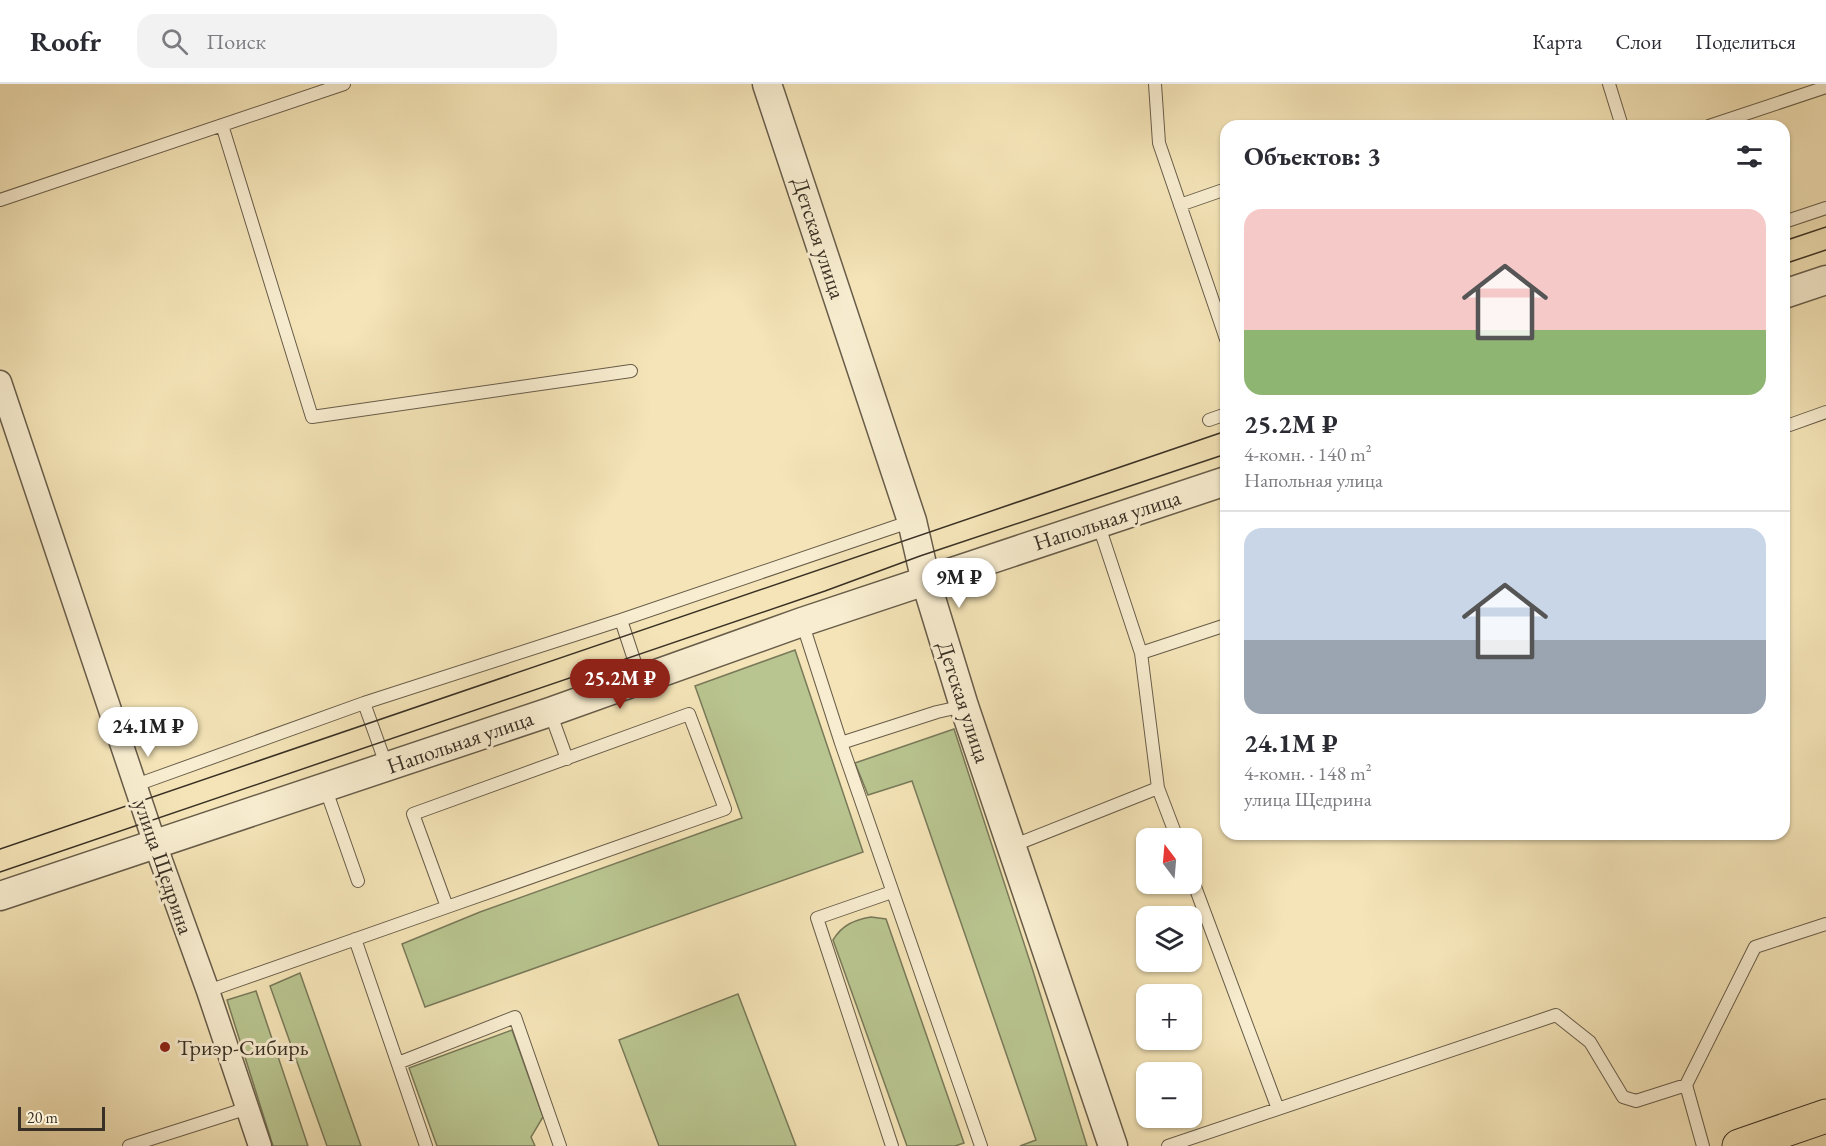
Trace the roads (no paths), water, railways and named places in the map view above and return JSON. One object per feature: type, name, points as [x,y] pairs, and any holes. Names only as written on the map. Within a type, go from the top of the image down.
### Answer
[{"type":"main road","points":[[1739,1146],[1826,1116]]},
{"type":"street","name":"Детская улица","points":[[767,84],[912,521],[926,582],[964,706],[1113,1146]]},
{"type":"street","points":[[1790,292],[1826,280]]},
{"type":"street","name":"улица Щедрина","points":[[0,382],[155,844],[260,1146]]},
{"type":"street","name":"Напольная улица","points":[[0,896],[550,712],[802,621],[926,582],[1220,483]]},
{"type":"lane","points":[[0,200],[344,84]]},
{"type":"lane","points":[[1155,84],[1159,143],[1220,322]]},
{"type":"lane","points":[[1609,84],[1620,120]]},
{"type":"lane","points":[[1727,120],[1826,87]]},
{"type":"lane","points":[[222,125],[312,417],[631,371]]},
{"type":"lane","points":[[1180,205],[1220,191]]},
{"type":"lane","points":[[1790,220],[1826,208]]},
{"type":"lane","points":[[1790,424],[1826,412]]},
{"type":"lane","points":[[1209,420],[1220,416]]},
{"type":"lane","points":[[136,785],[364,703],[621,620],[912,521]]},
{"type":"lane","points":[[1098,523],[1141,653],[1158,788],[1173,828]]},
{"type":"lane","points":[[621,620],[640,678]]},
{"type":"lane","points":[[802,621],[841,743],[981,1146]]},
{"type":"lane","points":[[1141,653],[1220,627]]},
{"type":"lane","points":[[364,703],[387,767]]},
{"type":"lane","points":[[841,743],[937,712],[964,706]]},
{"type":"lane","points":[[550,712],[567,759]]},
{"type":"lane","points":[[208,991],[355,939],[447,907],[725,809],[689,714],[413,814],[447,907]]},
{"type":"lane","points":[[325,787],[358,881]]},
{"type":"lane","points":[[1012,846],[1158,788]]},
{"type":"lane","points":[[892,892],[817,918],[892,1146]]},
{"type":"lane","points":[[1198,894],[1278,1109]]},
{"type":"lane","points":[[1703,1146],[1686,1085],[1755,947],[1826,924]]},
{"type":"lane","points":[[355,939],[426,1146]]},
{"type":"lane","points":[[1168,1146],[1556,1015],[1590,1042],[1623,1097],[1636,1101],[1686,1085]]},
{"type":"lane","points":[[398,1063],[515,1017],[560,1146]]},
{"type":"lane","points":[[129,1146],[248,1108]]},
{"type":"tram line","points":[[1790,239],[1826,227]]},
{"type":"tram line","points":[[1790,262],[1826,250]]},
{"type":"tram line","points":[[0,849],[1220,433]]},
{"type":"tram line","points":[[0,872],[825,591],[920,556],[1220,456]]},
{"type":"place","name":"Триэр-Сибирь","points":[[165,1047]]}]
